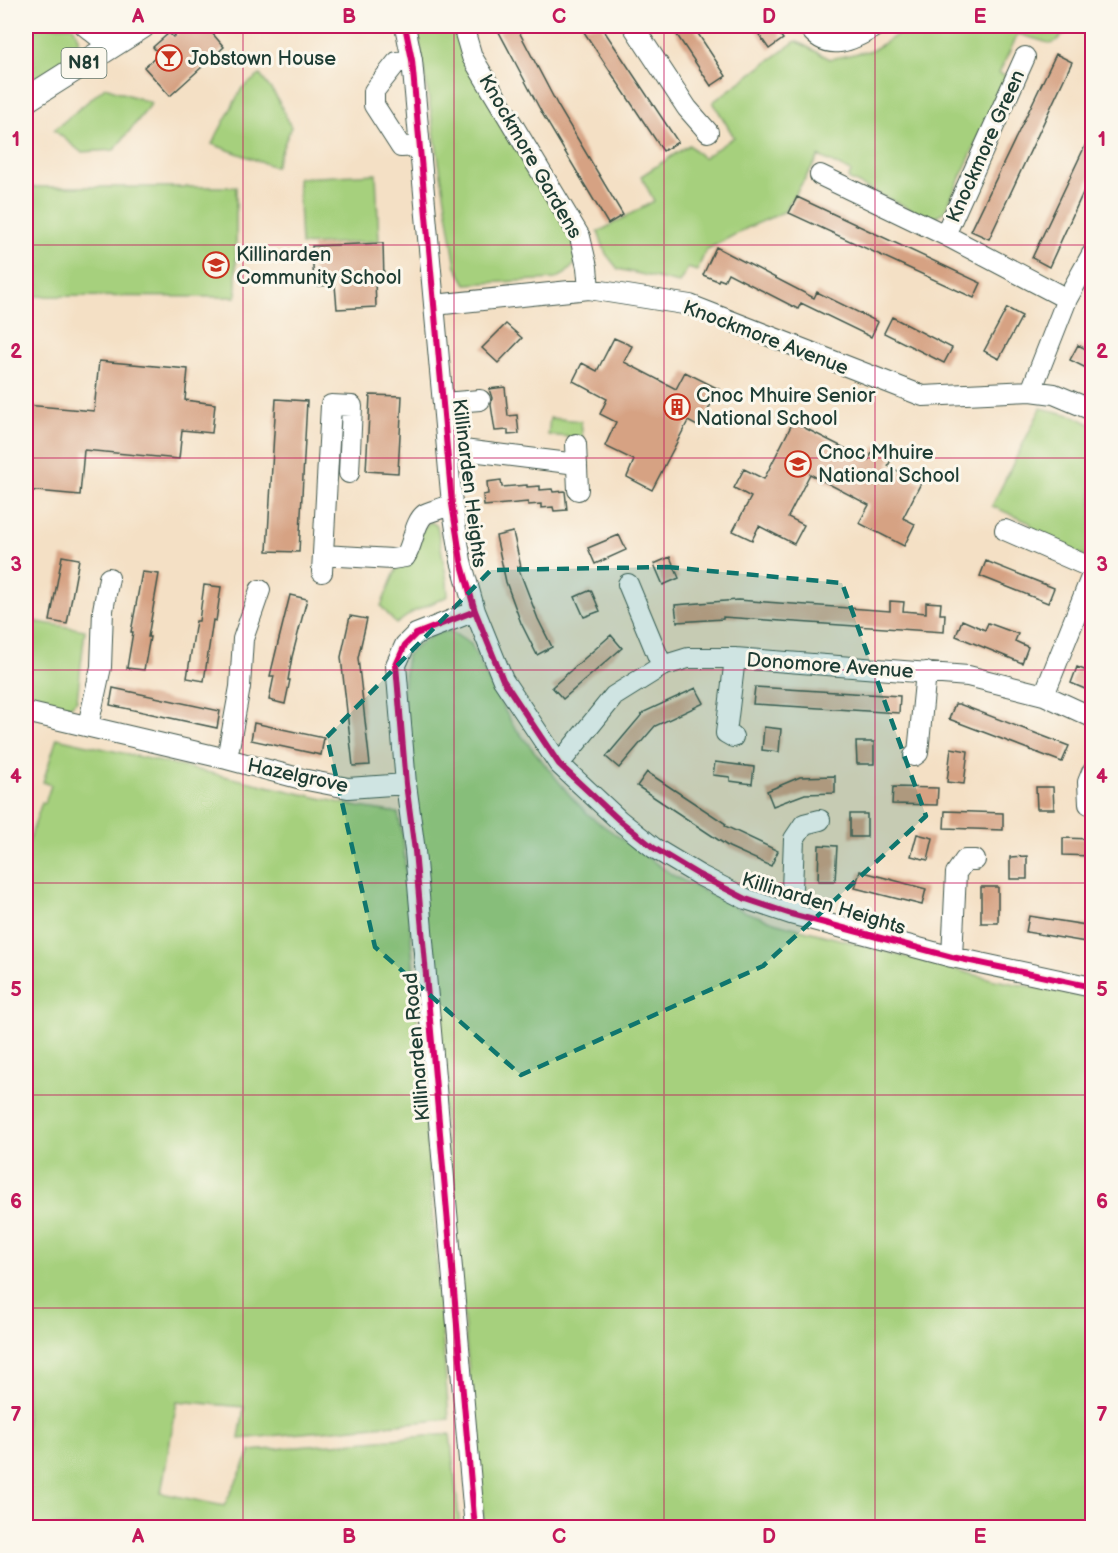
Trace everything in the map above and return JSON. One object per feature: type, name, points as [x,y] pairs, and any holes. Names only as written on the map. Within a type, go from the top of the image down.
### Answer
[{"type":"main road","name":"N81","points":[[26,100],[143,26]]},
{"type":"street","points":[[85,26],[110,46]]},
{"type":"street","name":"Killinarden Heights","points":[[405,26],[412,60],[452,504],[461,561],[475,611],[502,680],[559,764],[619,820],[654,848],[746,899],[791,914],[952,957],[1092,987]]},
{"type":"street","name":"Knockmore Gardens","points":[[463,26],[472,57],[580,237],[584,248],[589,289]]},
{"type":"street","points":[[633,26],[687,108],[708,132]]},
{"type":"street","points":[[808,26],[813,33],[824,40],[845,42],[858,38],[876,26]]},
{"type":"street","name":"Knockmore Green","points":[[945,235],[1025,57]]},
{"type":"street","points":[[412,60],[397,62],[374,90],[374,105],[401,147],[420,147]]},
{"type":"street","name":"Knockmore Green","points":[[820,175],[945,235],[1067,299]]},
{"type":"street","points":[[1031,391],[1067,299],[1092,254]]},
{"type":"street","name":"Knockmore Avenue","points":[[434,305],[589,289],[690,305],[923,396],[1031,391],[1053,394],[1092,410]]},
{"type":"street","points":[[443,403],[480,400]]},
{"type":"street","points":[[349,473],[352,406],[331,405],[322,564],[405,557],[409,552],[416,529],[425,514],[452,504]]},
{"type":"street","points":[[576,444],[578,490]]},
{"type":"street","points":[[447,448],[577,464]]},
{"type":"street","points":[[1005,530],[1092,568]]},
{"type":"street","points":[[1044,695],[1092,575]]},
{"type":"street","points":[[88,726],[101,667],[103,610],[109,578]]},
{"type":"street","points":[[628,584],[662,666]]},
{"type":"street","name":"Hazelgrove","points":[[227,759],[240,687],[243,639],[260,590]]},
{"type":"street","name":"Killinarden Road","points":[[475,611],[416,634],[405,645],[396,665],[406,784],[415,851],[475,1527]]},
{"type":"street","name":"Donomore Avenue","points":[[559,764],[614,696],[662,666],[688,658],[735,658],[968,676],[1044,695],[1092,717]]},
{"type":"street","name":"Donomore Avenue","points":[[733,737],[726,733],[735,658]]},
{"type":"street","name":"Donomore Avenue","points":[[914,756],[918,753],[926,672]]},
{"type":"street","name":"Hazelgrove","points":[[26,712],[227,759],[302,780],[348,788],[406,784]]},
{"type":"street","points":[[1089,804],[1088,782],[1092,772]]},
{"type":"street","name":"Killinarden Heights","points":[[791,914],[794,839],[804,824],[820,820]]},
{"type":"street","points":[[952,957],[956,873],[965,860],[975,860]]},
{"type":"highlighted area","points":[[667,567],[842,583],[926,816],[763,966],[521,1075],[375,947],[327,737],[491,570]]},
{"type":"green space","points":[[26,26],[71,26],[79,40],[68,58],[56,70],[26,90]]},
{"type":"green space","points":[[417,26],[457,26],[575,240],[575,264],[565,274],[555,279],[466,284],[456,267]]},
{"type":"green space","points":[[911,26],[1075,26],[1052,44],[1018,34],[999,73],[1007,76],[945,211],[935,217],[922,215],[848,179],[851,172],[819,156],[784,212],[749,227],[706,250],[697,271],[688,268],[679,283],[618,269],[606,254],[598,232],[654,201],[641,176],[689,145],[703,158],[734,137],[713,102],[796,41],[830,59],[873,50]]},
{"type":"green space","points":[[260,75],[276,96],[291,127],[275,167],[212,144],[242,88]]},
{"type":"green space","points":[[105,87],[152,103],[114,150],[81,152],[54,130]]},
{"type":"green space","points":[[376,174],[379,241],[301,245],[298,178]]},
{"type":"green space","points":[[26,187],[236,187],[236,297],[26,296]]},
{"type":"green space","points":[[1041,408],[1074,416],[1092,425],[1092,559],[1037,537],[1030,523],[992,506]]},
{"type":"green space","points":[[550,418],[581,421],[583,441],[548,435]]},
{"type":"green space","points":[[430,522],[437,525],[448,596],[413,612],[396,624],[381,606],[395,572],[413,539]]},
{"type":"green space","points":[[26,620],[85,630],[77,700],[70,707],[59,707],[26,698]]},
{"type":"green space","points":[[450,631],[471,644],[513,725],[572,798],[591,817],[674,876],[743,911],[777,923],[995,980],[1092,998],[1092,1527],[484,1527],[403,691],[407,655],[432,636]]},
{"type":"green space","points":[[57,738],[359,807],[398,813],[403,838],[449,1419],[239,1439],[244,1407],[177,1401],[161,1493],[224,1506],[251,1451],[450,1434],[460,1527],[26,1527],[26,850],[42,802],[45,803],[51,785],[43,782]]},
{"type":"building","name":"Jobstown House","points":[[185,26],[206,26],[224,47],[170,96],[144,67],[159,54],[153,47],[169,33],[173,37]]},
{"type":"building","points":[[510,26],[516,26],[558,106],[623,215],[608,224],[543,115],[499,32]]},
{"type":"building","points":[[580,26],[601,26],[678,142],[663,151]]},
{"type":"building","points":[[671,26],[693,26],[726,76],[711,86]]},
{"type":"building","points":[[753,26],[774,26],[783,39],[769,49]]},
{"type":"building","points":[[1056,54],[1072,62],[989,239],[971,231]]},
{"type":"building","points":[[1092,131],[1092,173],[1049,267],[1032,258]]},
{"type":"building","points":[[797,197],[981,283],[974,298],[789,213]]},
{"type":"building","points":[[383,243],[384,281],[375,281],[376,307],[337,309],[335,285],[314,286],[312,246]]},
{"type":"building","points":[[716,247],[814,298],[817,292],[878,322],[871,337],[801,303],[798,309],[728,273],[724,281],[703,275]]},
{"type":"building","points":[[1007,308],[1022,316],[999,359],[984,351]]},
{"type":"building","points":[[892,317],[952,348],[944,363],[884,333]]},
{"type":"building","points":[[506,324],[522,338],[498,363],[482,348]]},
{"type":"building","name":"Cnoc Mhuire Senior National School","points":[[614,338],[632,346],[624,362],[676,389],[685,372],[719,389],[699,427],[688,421],[652,490],[627,477],[634,460],[605,446],[616,422],[600,414],[607,399],[573,381],[582,363],[597,371]]},
{"type":"building","points":[[1078,345],[1092,352],[1092,371],[1070,360]]},
{"type":"building","points":[[99,361],[188,369],[185,400],[215,404],[212,433],[182,430],[179,459],[84,450],[80,495],[26,490],[26,405],[94,411]]},
{"type":"building","points":[[505,387],[508,416],[517,415],[519,434],[508,435],[508,430],[495,431],[489,389]]},
{"type":"building","points":[[370,395],[402,396],[398,473],[366,471]]},
{"type":"building","points":[[276,399],[307,401],[299,552],[267,551]]},
{"type":"building","points":[[793,422],[868,460],[877,444],[894,453],[888,466],[921,483],[903,518],[915,524],[904,546],[859,523],[869,505],[810,474],[788,517],[804,525],[794,544],[759,526],[752,540],[733,531],[751,497],[734,488],[744,469],[764,479]]},
{"type":"building","points":[[501,480],[502,487],[527,485],[527,487],[540,486],[540,490],[565,491],[567,510],[554,511],[553,507],[541,508],[541,504],[528,505],[528,502],[484,506],[483,495],[488,494],[487,482]]},
{"type":"building","points":[[513,532],[521,567],[518,567],[538,619],[552,647],[537,655],[521,623],[506,582],[496,536]]},
{"type":"building","points":[[619,535],[626,550],[595,564],[588,548]]},
{"type":"building","points":[[62,556],[79,559],[67,624],[50,621]]},
{"type":"building","points":[[670,557],[679,578],[663,585],[654,564]]},
{"type":"building","points":[[986,561],[1054,588],[1048,603],[980,576]]},
{"type":"building","points":[[142,572],[159,574],[144,670],[127,668]]},
{"type":"building","points":[[204,585],[221,587],[216,621],[213,620],[204,681],[187,678]]},
{"type":"building","points":[[591,590],[600,611],[584,617],[575,597]]},
{"type":"building","points":[[290,595],[307,599],[292,657],[285,704],[269,700],[274,676],[270,676]]},
{"type":"building","points":[[738,600],[890,611],[890,601],[904,602],[903,611],[926,613],[926,602],[941,603],[940,614],[945,614],[944,632],[723,617],[723,619],[677,622],[675,605]]},
{"type":"building","points":[[350,616],[367,619],[358,658],[370,765],[353,766],[341,657]]},
{"type":"building","points":[[962,620],[985,630],[988,623],[1018,634],[1015,641],[1028,647],[1022,663],[956,636]]},
{"type":"building","points":[[611,635],[622,648],[563,699],[552,687]]},
{"type":"building","points":[[1077,667],[1092,673],[1092,692],[1071,683]]},
{"type":"building","points":[[755,687],[900,696],[899,713],[753,704]]},
{"type":"building","points":[[113,688],[220,711],[217,728],[110,705]]},
{"type":"building","points":[[696,688],[704,703],[655,726],[619,768],[606,757],[644,712]]},
{"type":"building","points":[[955,704],[1069,746],[1062,762],[949,719]]},
{"type":"building","points":[[254,723],[324,738],[321,755],[251,740]]},
{"type":"building","points":[[764,727],[781,729],[779,752],[762,750]]},
{"type":"building","points":[[856,742],[874,742],[874,764],[857,764]]},
{"type":"building","points":[[951,748],[968,751],[964,784],[947,782]]},
{"type":"building","points":[[715,762],[754,767],[752,784],[730,781],[730,777],[713,775]]},
{"type":"building","points":[[647,772],[726,824],[725,826],[778,851],[771,866],[729,847],[637,786]]},
{"type":"building","points":[[835,776],[835,793],[805,794],[773,806],[767,791],[800,777]]},
{"type":"building","points":[[893,787],[938,788],[937,805],[892,804]]},
{"type":"building","points":[[1036,787],[1053,787],[1054,809],[1037,809]]},
{"type":"building","points":[[945,811],[1003,813],[1003,830],[944,828]]},
{"type":"building","points":[[850,814],[867,814],[867,837],[850,837]]},
{"type":"building","points":[[917,834],[933,838],[928,860],[911,856]]},
{"type":"building","points":[[1063,838],[1092,839],[1092,856],[1063,855]]},
{"type":"building","points":[[819,845],[837,846],[835,881],[818,881]]},
{"type":"building","points":[[1027,856],[1027,879],[1010,879],[1010,857]]},
{"type":"building","points":[[860,871],[926,889],[922,905],[855,888]]},
{"type":"building","points":[[981,887],[998,887],[998,923],[981,923]]},
{"type":"building","points":[[1029,916],[1092,926],[1092,943],[1026,932]]},
{"type":"cycle path","points":[[405,26],[412,60],[452,504],[461,561],[475,611],[503,680],[559,764],[619,820],[654,848],[746,899],[791,914],[952,957],[1092,987]]},
{"type":"cycle path","points":[[475,611],[416,634],[405,645],[396,665],[406,784],[415,851],[475,1528]]},
{"type":"place","name":"Jobstown House","points":[[169,58]]},
{"type":"place","name":"Killinarden Community School","points":[[216,265]]},
{"type":"place","name":"Cnoc Mhuire Senior National School","points":[[677,407]]},
{"type":"place","name":"Cnoc Mhuire National School","points":[[798,464]]}]
